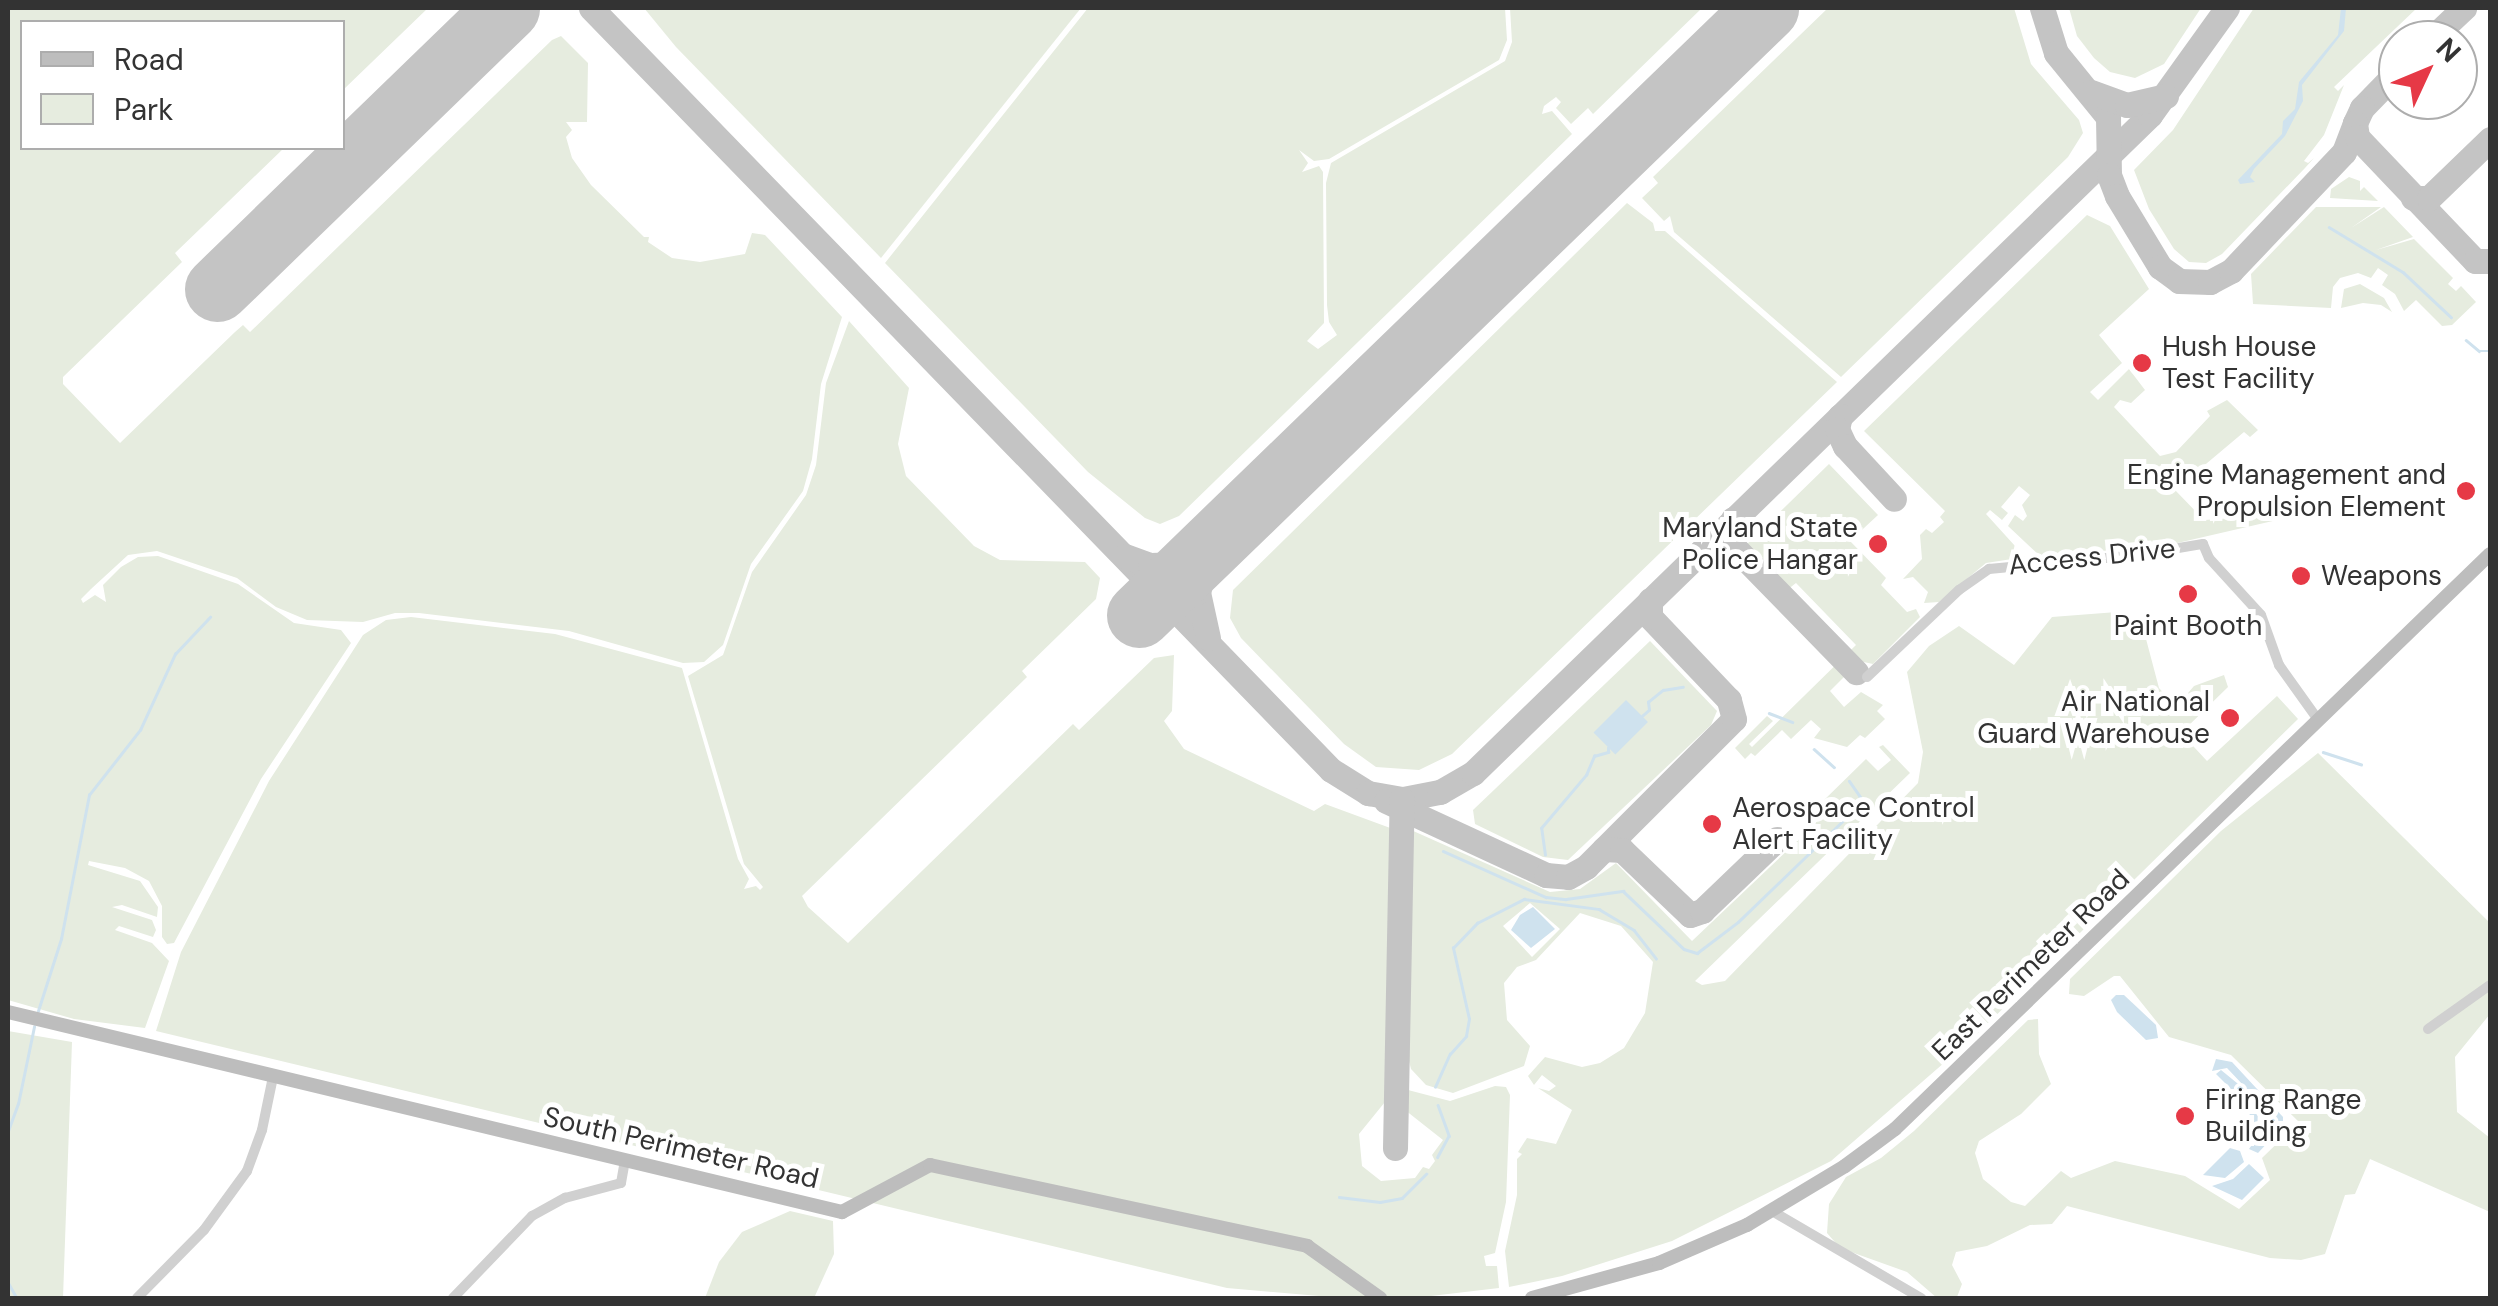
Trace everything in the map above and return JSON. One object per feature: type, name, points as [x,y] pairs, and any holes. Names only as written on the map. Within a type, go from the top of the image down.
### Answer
[{"type":"street","name":"Access Drive","points":[[1867,677],[1968,582],[1989,569],[2136,555],[2204,544],[2209,558],[2261,615],[2279,665],[2319,721]]},
{"type":"street","name":"East Perimeter Road","points":[[1532,1298],[1659,1263],[1772,1211],[1845,1166],[1912,1114],[2490,554]]},
{"type":"street","points":[[2428,1030],[2490,984]]},
{"type":"street","name":"South Perimeter Road","points":[[8,1012],[842,1212],[930,1165],[1308,1246],[1380,1298]]},
{"type":"street","points":[[137,1298],[204,1230],[247,1171],[262,1130],[273,1077]]},
{"type":"street","points":[[453,1298],[532,1216],[565,1198],[621,1182],[625,1160]]},
{"type":"street","points":[[1772,1211],[1921,1298]]},
{"type":"green space","points":[[8,8],[428,8],[345,88],[345,20],[20,20],[20,150],[282,150],[175,253],[182,262],[63,377],[63,384],[120,443],[243,325],[250,332],[552,40],[561,36],[588,63],[587,122],[566,122],[572,130],[566,137],[572,158],[591,185],[644,237],[649,237],[648,242],[672,258],[700,262],[745,254],[752,233],[765,235],[842,317],[821,384],[812,459],[803,491],[751,564],[723,645],[704,662],[683,663],[569,631],[419,613],[395,613],[363,622],[307,620],[276,607],[237,578],[157,551],[128,555],[81,599],[83,603],[95,595],[106,602],[103,585],[121,567],[138,557],[158,556],[238,584],[294,623],[341,630],[351,643],[261,779],[174,943],[167,944],[162,937],[162,906],[149,881],[125,868],[89,861],[88,865],[140,881],[158,907],[157,917],[122,905],[112,907],[152,920],[156,930],[153,937],[119,926],[115,930],[152,943],[169,961],[145,1028],[74,1019],[8,1000]]},
{"type":"green space","points":[[644,8],[1081,8],[881,258],[676,47]]},
{"type":"green space","points":[[1088,8],[1505,8],[1507,40],[1499,60],[1329,159],[1314,161],[1299,150],[1308,163],[1302,172],[1319,166],[1323,172],[1324,323],[1307,341],[1318,349],[1337,335],[1329,322],[1327,305],[1326,183],[1331,163],[1505,61],[1512,42],[1510,8],[1702,8],[1593,114],[1588,108],[1571,124],[1556,108],[1561,102],[1556,97],[1544,106],[1542,114],[1552,111],[1572,134],[1179,516],[1160,524],[1145,518],[1088,472],[885,263]]},
{"type":"green space","points":[[1828,8],[2014,8],[2031,64],[2079,120],[2083,133],[2068,157],[1841,377],[1674,232],[1670,216],[1664,221],[1642,198],[1658,183],[1653,177]]},
{"type":"green space","points":[[2069,8],[2201,8],[2164,64],[2135,78],[2110,72],[2094,58],[2077,36]]},
{"type":"green space","points":[[2254,8],[2417,8],[2404,20],[2378,20],[2378,45],[2334,87],[2338,91],[2344,85],[2324,135],[2304,161],[2308,163],[2314,158],[2222,254],[2206,263],[2189,262],[2174,249],[2149,209],[2134,170],[2173,130]]},
{"type":"green space","points":[[2349,177],[2360,181],[2360,191],[2364,187],[2378,201],[2330,198],[2331,189]]},
{"type":"green space","points":[[1627,203],[1653,223],[1655,231],[1665,231],[1837,382],[1452,754],[1419,770],[1376,767],[1344,744],[1241,638],[1230,618],[1233,590]]},
{"type":"green space","points":[[2316,207],[2381,207],[2351,228],[2384,207],[2413,237],[2376,250],[2414,239],[2453,278],[2448,284],[2456,291],[2461,286],[2476,302],[2452,325],[2442,326],[2416,300],[2404,311],[2395,294],[2382,285],[2388,275],[2378,268],[2371,278],[2358,273],[2340,278],[2333,287],[2331,308],[2253,304],[2251,274]]},
{"type":"green space","points":[[2087,215],[2110,226],[2149,289],[2099,335],[2122,363],[2090,392],[2098,400],[2129,369],[2145,390],[2131,403],[2120,400],[2114,407],[2160,456],[2176,452],[2210,416],[2207,411],[2227,400],[2258,430],[2250,437],[2244,432],[2175,490],[2204,520],[2264,516],[2285,506],[2295,516],[2173,544],[2041,557],[2008,526],[2015,515],[2023,521],[2027,516],[2022,505],[2030,495],[2019,486],[2001,507],[2008,513],[2002,520],[1990,510],[1986,514],[2025,557],[1986,563],[1939,602],[1924,603],[1928,592],[1913,577],[1903,579],[1922,559],[1920,535],[1926,529],[1932,533],[1944,522],[1940,517],[1945,511],[1864,431]]},
{"type":"green space","points":[[2360,284],[2384,298],[2392,312],[2381,305],[2363,303],[2341,308],[2344,289]]},
{"type":"green space","points":[[849,321],[909,388],[898,444],[906,476],[974,546],[1000,560],[1085,562],[1100,578],[1096,599],[1022,671],[1027,677],[802,896],[808,907],[848,943],[1073,724],[1079,730],[1154,658],[1174,655],[1172,711],[1164,721],[1184,749],[1314,811],[1325,804],[1393,829],[1389,1097],[1359,1134],[1362,1166],[1381,1181],[1415,1178],[1423,1167],[1429,1169],[1435,1161],[1432,1155],[1443,1140],[1405,1110],[1408,1090],[1450,1101],[1495,1086],[1506,1087],[1510,1095],[1506,1202],[1495,1253],[1484,1256],[1486,1266],[1497,1266],[1499,1288],[1414,1298],[1342,1298],[1227,1288],[156,1031],[181,952],[269,781],[363,635],[386,620],[411,617],[555,634],[682,668],[738,859],[749,879],[744,889],[763,887],[744,864],[688,676],[723,655],[752,572],[806,495],[816,465],[826,383]]},
{"type":"green space","points":[[1829,464],[1878,515],[1850,541],[1886,578],[1881,585],[1907,612],[1916,609],[1920,617],[1873,664],[1859,661],[1850,667],[1843,661],[1838,666],[1846,675],[1830,691],[1844,707],[1861,692],[1883,705],[1877,711],[1885,719],[1865,738],[1860,735],[1847,747],[1814,738],[1821,729],[1811,720],[1791,739],[1782,730],[1755,756],[1751,753],[1745,759],[1735,748],[1767,716],[1773,721],[1749,744],[1752,747],[1856,645],[1796,583],[1787,590],[1745,546]]},
{"type":"green space","points":[[2117,612],[2141,620],[2159,688],[2176,707],[2194,686],[2224,675],[2228,687],[2181,733],[2207,761],[2277,696],[2298,719],[1975,1036],[1831,1161],[1672,1241],[1562,1276],[1509,1287],[1505,1251],[1517,1195],[1517,1159],[1522,1154],[1518,1152],[1527,1138],[1556,1144],[1572,1110],[1538,1088],[1549,1091],[1556,1086],[1542,1075],[1534,1085],[1528,1076],[1545,1057],[1582,1067],[1600,1063],[1624,1048],[1645,1013],[1653,962],[1621,926],[1580,913],[1536,960],[1517,967],[1504,983],[1507,1020],[1530,1046],[1524,1066],[1453,1093],[1426,1085],[1411,1069],[1406,1049],[1411,830],[1550,892],[1580,889],[1616,863],[1692,941],[1811,828],[1826,811],[1820,804],[1866,759],[1878,771],[1891,760],[1879,747],[1883,745],[1910,773],[1695,981],[1702,985],[1725,981],[1918,783],[1923,752],[1907,672],[1929,646],[1959,626],[2014,665],[2052,617]],"holes":[[[1530,903],[1560,929],[1532,957],[1503,926]]]},
{"type":"green space","points":[[1650,641],[1717,711],[1711,725],[1568,860],[1543,857],[1475,824],[1473,810]]},
{"type":"green space","points":[[2318,753],[2490,923],[2490,1014],[2455,1057],[2457,1112],[2490,1138],[2490,1212],[2370,1159],[2355,1194],[2345,1195],[2325,1254],[2301,1260],[2270,1258],[2067,1206],[2052,1224],[2030,1225],[1987,1246],[1956,1252],[1952,1265],[1962,1284],[1957,1297],[1937,1298],[1907,1272],[1840,1248],[1827,1233],[1829,1204],[1846,1177],[1881,1158],[1914,1131],[2028,1020],[2038,1019],[2039,1054],[2051,1084],[2021,1114],[1979,1141],[1975,1153],[1983,1179],[2011,1202],[2025,1206],[2061,1171],[2071,1178],[2115,1161],[2185,1176],[2239,1209],[2270,1180],[2262,1158],[2299,1122],[2231,1055],[2169,1037],[2120,976],[2084,996],[2069,994],[2070,979],[2221,831]]},
{"type":"green space","points":[[8,1031],[72,1042],[63,1298],[8,1298]]},
{"type":"green space","points":[[790,1211],[833,1221],[834,1254],[814,1298],[705,1298],[719,1262],[742,1232]]},
{"type":"water","points":[[2341,8],[2346,8],[2344,31],[2302,85],[2303,101],[2285,136],[2254,169],[2250,177],[2255,182],[2240,184],[2238,180],[2282,134],[2283,121],[2295,109],[2299,82],[2338,35]]},
{"type":"water","points":[[1626,700],[1648,722],[1615,754],[1593,733]]},
{"type":"water","points":[[1533,907],[1555,929],[1531,948],[1511,930],[1520,915]]},
{"type":"water","points":[[2124,995],[2156,1025],[2158,1038],[2146,1040],[2117,1012],[2111,1000]]},
{"type":"water","points":[[2216,1059],[2232,1062],[2283,1117],[2283,1126],[2258,1153],[2249,1149],[2265,1126],[2262,1105],[2227,1068],[2212,1071]]},
{"type":"water","points":[[2221,1070],[2248,1092],[2258,1108],[2257,1135],[2248,1144],[2240,1138],[2249,1125],[2250,1108],[2216,1074]]},
{"type":"water","points":[[2230,1148],[2240,1151],[2244,1162],[2225,1178],[2203,1175]]},
{"type":"water","points":[[2249,1164],[2264,1178],[2242,1200],[2212,1186],[2233,1179]]},
{"type":"waterway","points":[[2329,227],[2403,272],[2451,317]]},
{"type":"waterway","points":[[2466,340],[2479,351],[2490,351]]},
{"type":"waterway","points":[[38,1011],[61,939],[89,795],[140,730],[175,654],[210,617]]},
{"type":"waterway","points":[[1642,716],[1649,710],[1648,702],[1663,690],[1683,687]]},
{"type":"waterway","points":[[1769,713],[1792,722]]},
{"type":"waterway","points":[[1545,855],[1541,828],[1586,775],[1594,756],[1608,752],[1608,748]]},
{"type":"waterway","points":[[1814,749],[1834,767]]},
{"type":"waterway","points":[[2323,752],[2361,764]]},
{"type":"waterway","points":[[1443,851],[1546,897],[1566,899],[1623,891],[1684,949],[1697,953],[1738,922],[1854,810],[1860,797],[1849,781]]},
{"type":"waterway","points":[[1435,1087],[1450,1054],[1466,1036],[1469,1019],[1453,948],[1477,923],[1524,899],[1599,909],[1634,930],[1656,958]]},
{"type":"waterway","points":[[8,1131],[18,1104],[34,1027]]},
{"type":"waterway","points":[[1438,1105],[1449,1136],[1438,1157]]},
{"type":"waterway","points":[[1339,1197],[1380,1202],[1402,1198],[1426,1174]]},
{"type":"waterway","points":[[8,1282],[17,1298]]},
{"type":"taxiway","points":[[591,8],[1331,770],[1368,793],[1403,799],[1440,792],[1473,773],[2150,115],[2227,8]]},
{"type":"taxiway","points":[[2042,8],[2056,53],[2108,117],[2109,175],[2117,196],[2160,267],[2179,281],[2210,282],[2231,271],[2344,152],[2355,123]]},
{"type":"taxiway","points":[[2451,20],[2464,8]]},
{"type":"taxiway","points":[[2091,92],[2127,105],[2166,96]]},
{"type":"taxiway","points":[[2378,92],[2362,108],[2355,123],[2357,137],[2475,261],[2490,261]]},
{"type":"taxiway","points":[[2413,198],[2429,198],[2490,139]]},
{"type":"taxiway","points":[[1840,416],[1837,429],[1845,446],[1894,499]]},
{"type":"taxiway","points":[[1733,519],[1730,533],[1734,547],[1856,672]]},
{"type":"taxiway","points":[[1208,638],[1198,592],[1213,542]]},
{"type":"taxiway","points":[[1125,556],[1150,565],[1175,564],[1212,543]]},
{"type":"taxiway","points":[[1386,801],[1546,875],[1568,877],[1586,867],[1734,719],[1729,700],[1650,617],[1650,600]]},
{"type":"taxiway","points":[[1395,1148],[1402,799]]},
{"type":"taxiway","points":[[1604,849],[1622,850],[1690,915],[1702,911],[1777,839]]},
{"type":"runway","points":[[217,289],[507,8]]},
{"type":"runway","points":[[1139,615],[1766,8]]},
{"type":"place","name":"Hush House Test Facility","points":[[2142,363]]},
{"type":"place","name":"Engine Management and Propulsion Element","points":[[2466,491]]},
{"type":"place","name":"Maryland State Police Hangar","points":[[1878,544]]},
{"type":"place","name":"Weapons","points":[[2301,576]]},
{"type":"place","name":"Paint Booth","points":[[2188,594]]},
{"type":"place","name":"Air National Guard Warehouse","points":[[2230,718]]},
{"type":"place","name":"Aerospace Control Alert Facility","points":[[1712,824]]},
{"type":"place","name":"Firing Range Building","points":[[2185,1116]]}]
